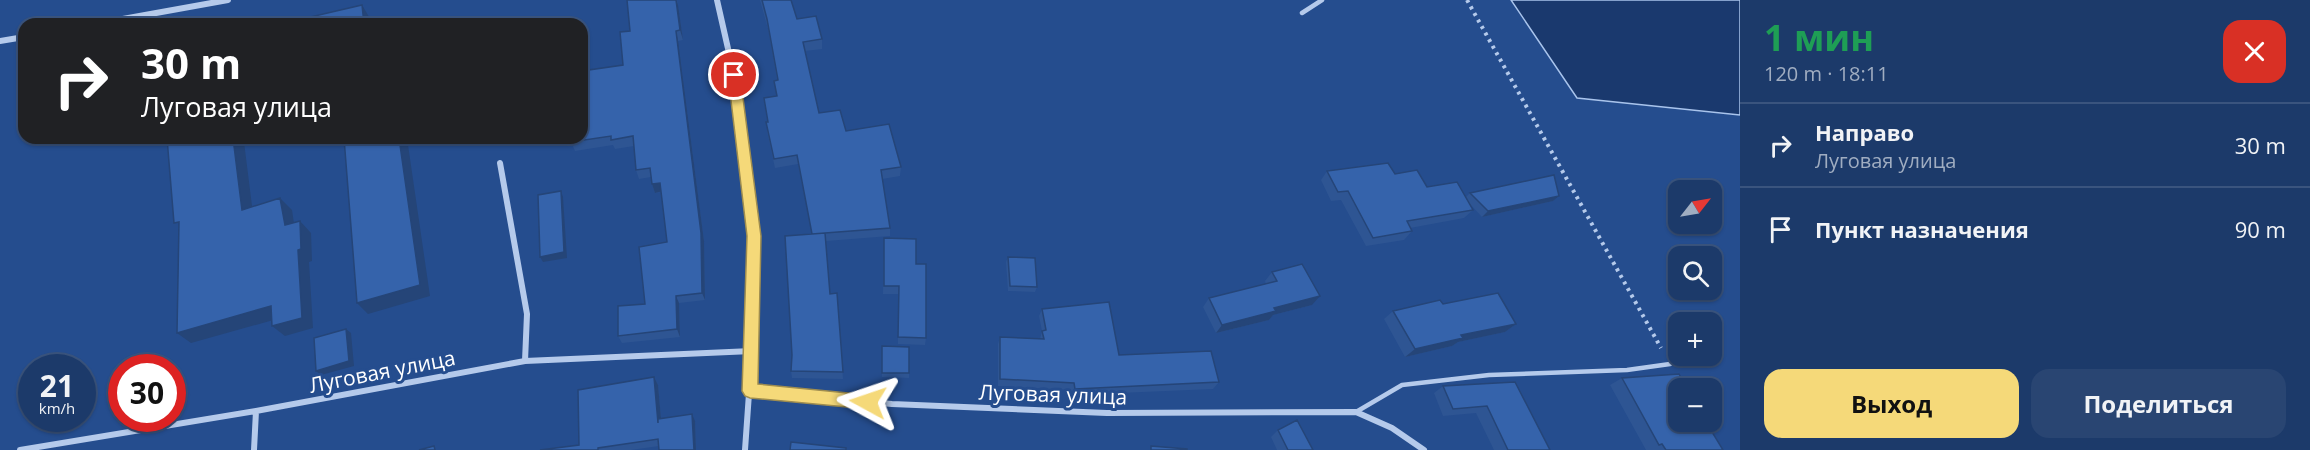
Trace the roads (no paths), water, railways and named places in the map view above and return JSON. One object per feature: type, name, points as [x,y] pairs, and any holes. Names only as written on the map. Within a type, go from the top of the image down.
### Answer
[{"type":"street","points":[[129,18],[228,0]]},
{"type":"street","points":[[717,0],[734,75],[754,236],[752,351],[746,450]]},
{"type":"street","points":[[0,41],[18,38]]},
{"type":"street","points":[[500,163],[527,314],[525,361]]},
{"type":"street","name":"Луговая улица","points":[[20,450],[256,411],[525,361],[752,351]]},
{"type":"street","name":"Луговая улица","points":[[750,391],[892,404],[1107,413],[1356,412]]},
{"type":"street","points":[[254,450],[256,411]]},
{"type":"street","points":[[1356,412],[1382,422],[1405,435],[1424,450]]},
{"type":"lane","points":[[1302,13],[1322,0]]},
{"type":"lane","points":[[1356,412],[1402,385],[1489,375],[1627,370],[1668,364]]},
{"type":"water","points":[[1511,0],[1740,0],[1740,115],[1577,98]]}]
